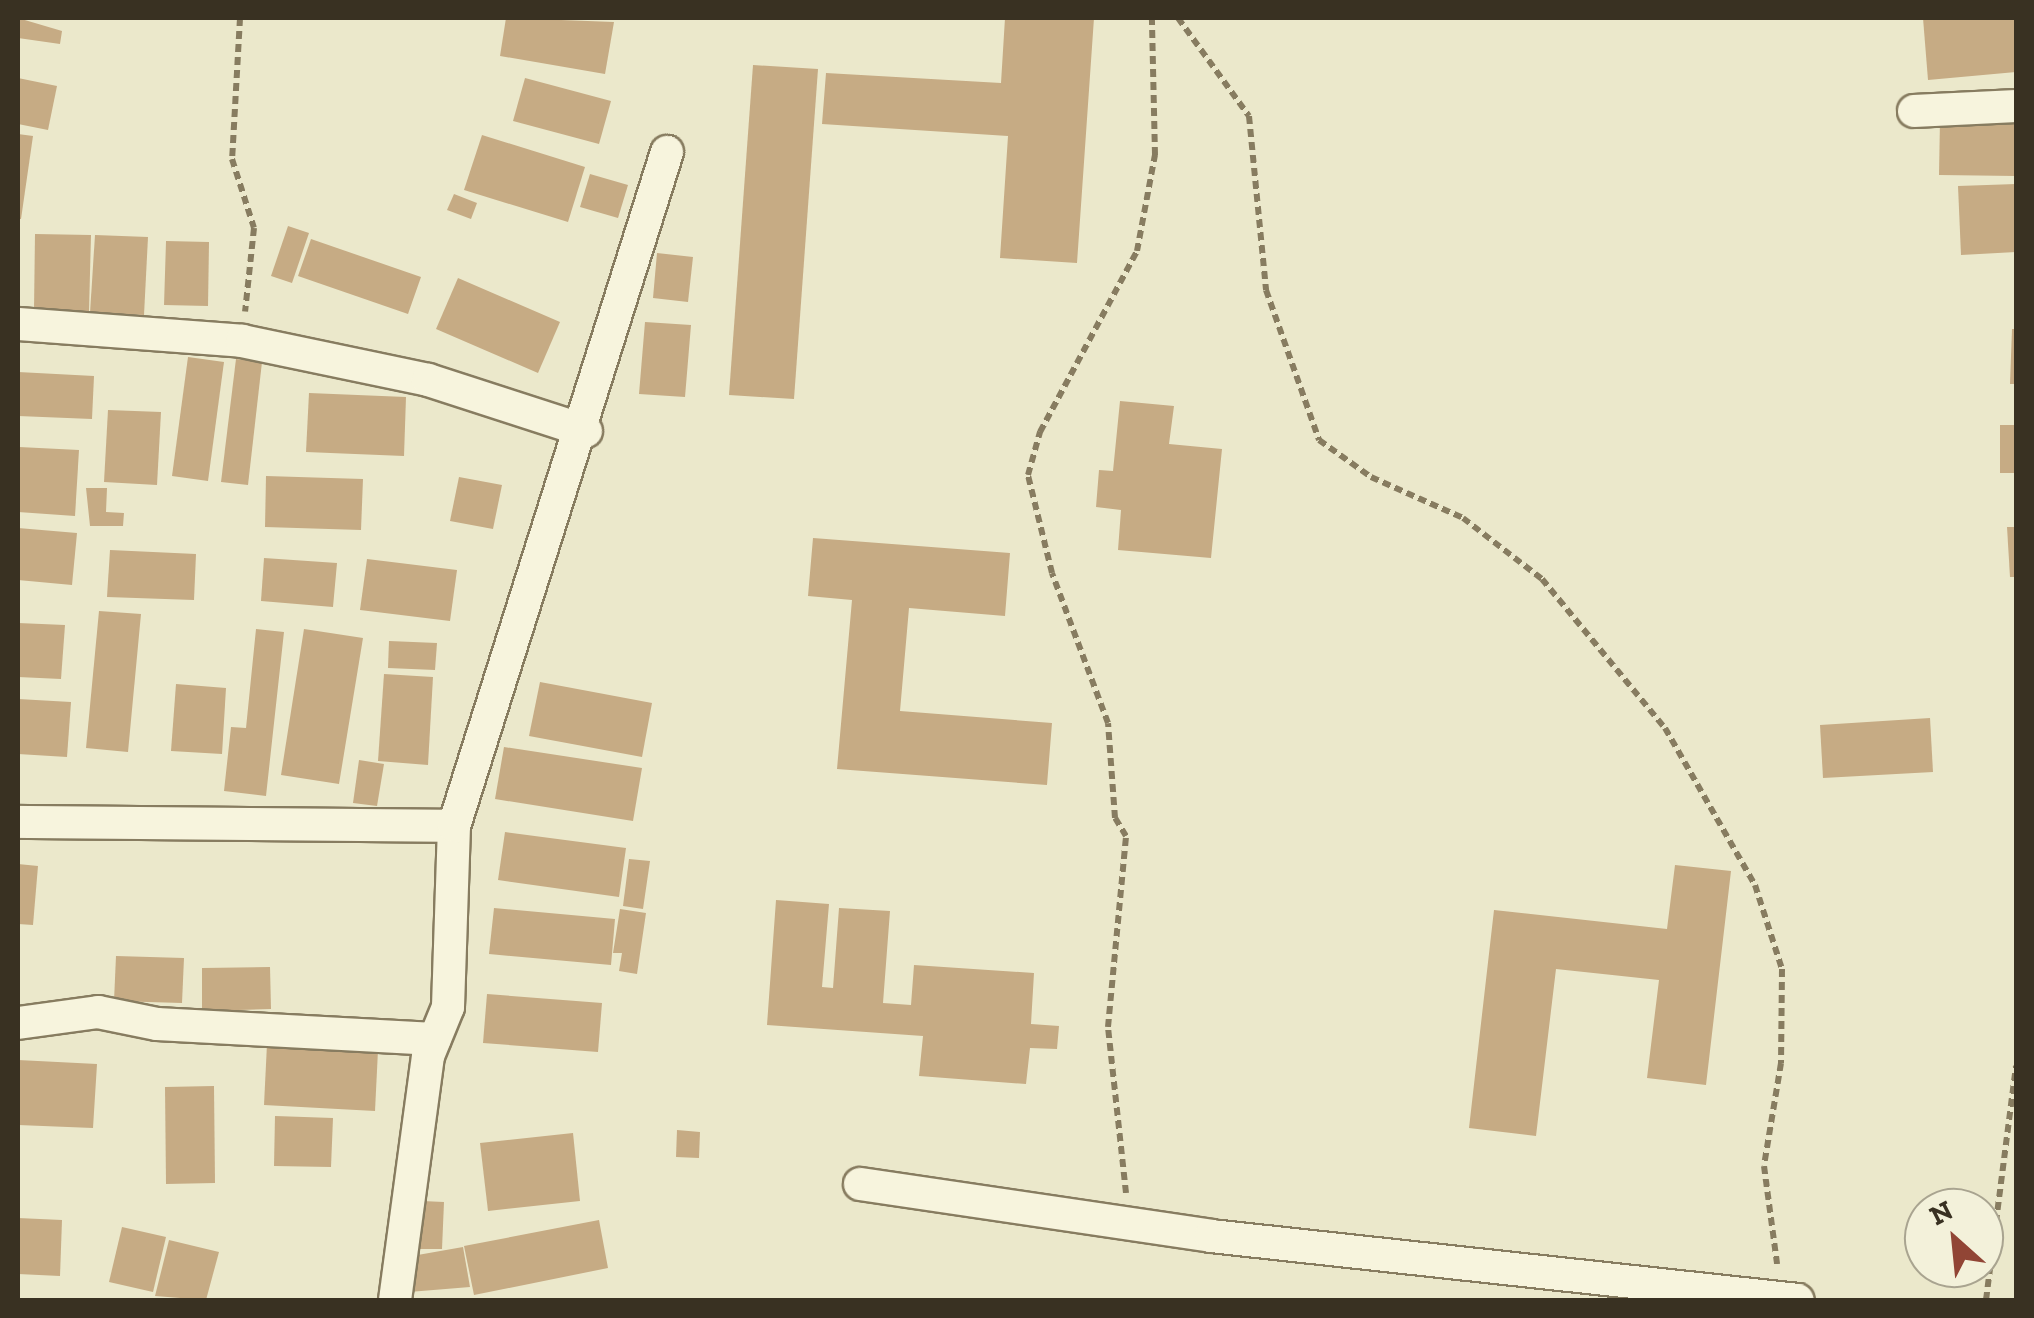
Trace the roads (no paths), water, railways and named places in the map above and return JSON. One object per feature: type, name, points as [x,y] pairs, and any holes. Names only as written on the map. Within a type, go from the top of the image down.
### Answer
[{"type":"street","points":[[1914,111],[2016,106]]},
{"type":"street","points":[[395,1300],[435,1039],[448,1007],[454,826],[586,431],[667,152]]},
{"type":"street","points":[[18,324],[242,341],[428,380],[586,431]]},
{"type":"street","points":[[18,822],[454,826]]},
{"type":"street","points":[[18,1023],[98,1012],[157,1024],[435,1039]]},
{"type":"street","points":[[860,1184],[1211,1236],[1798,1300]]}]
